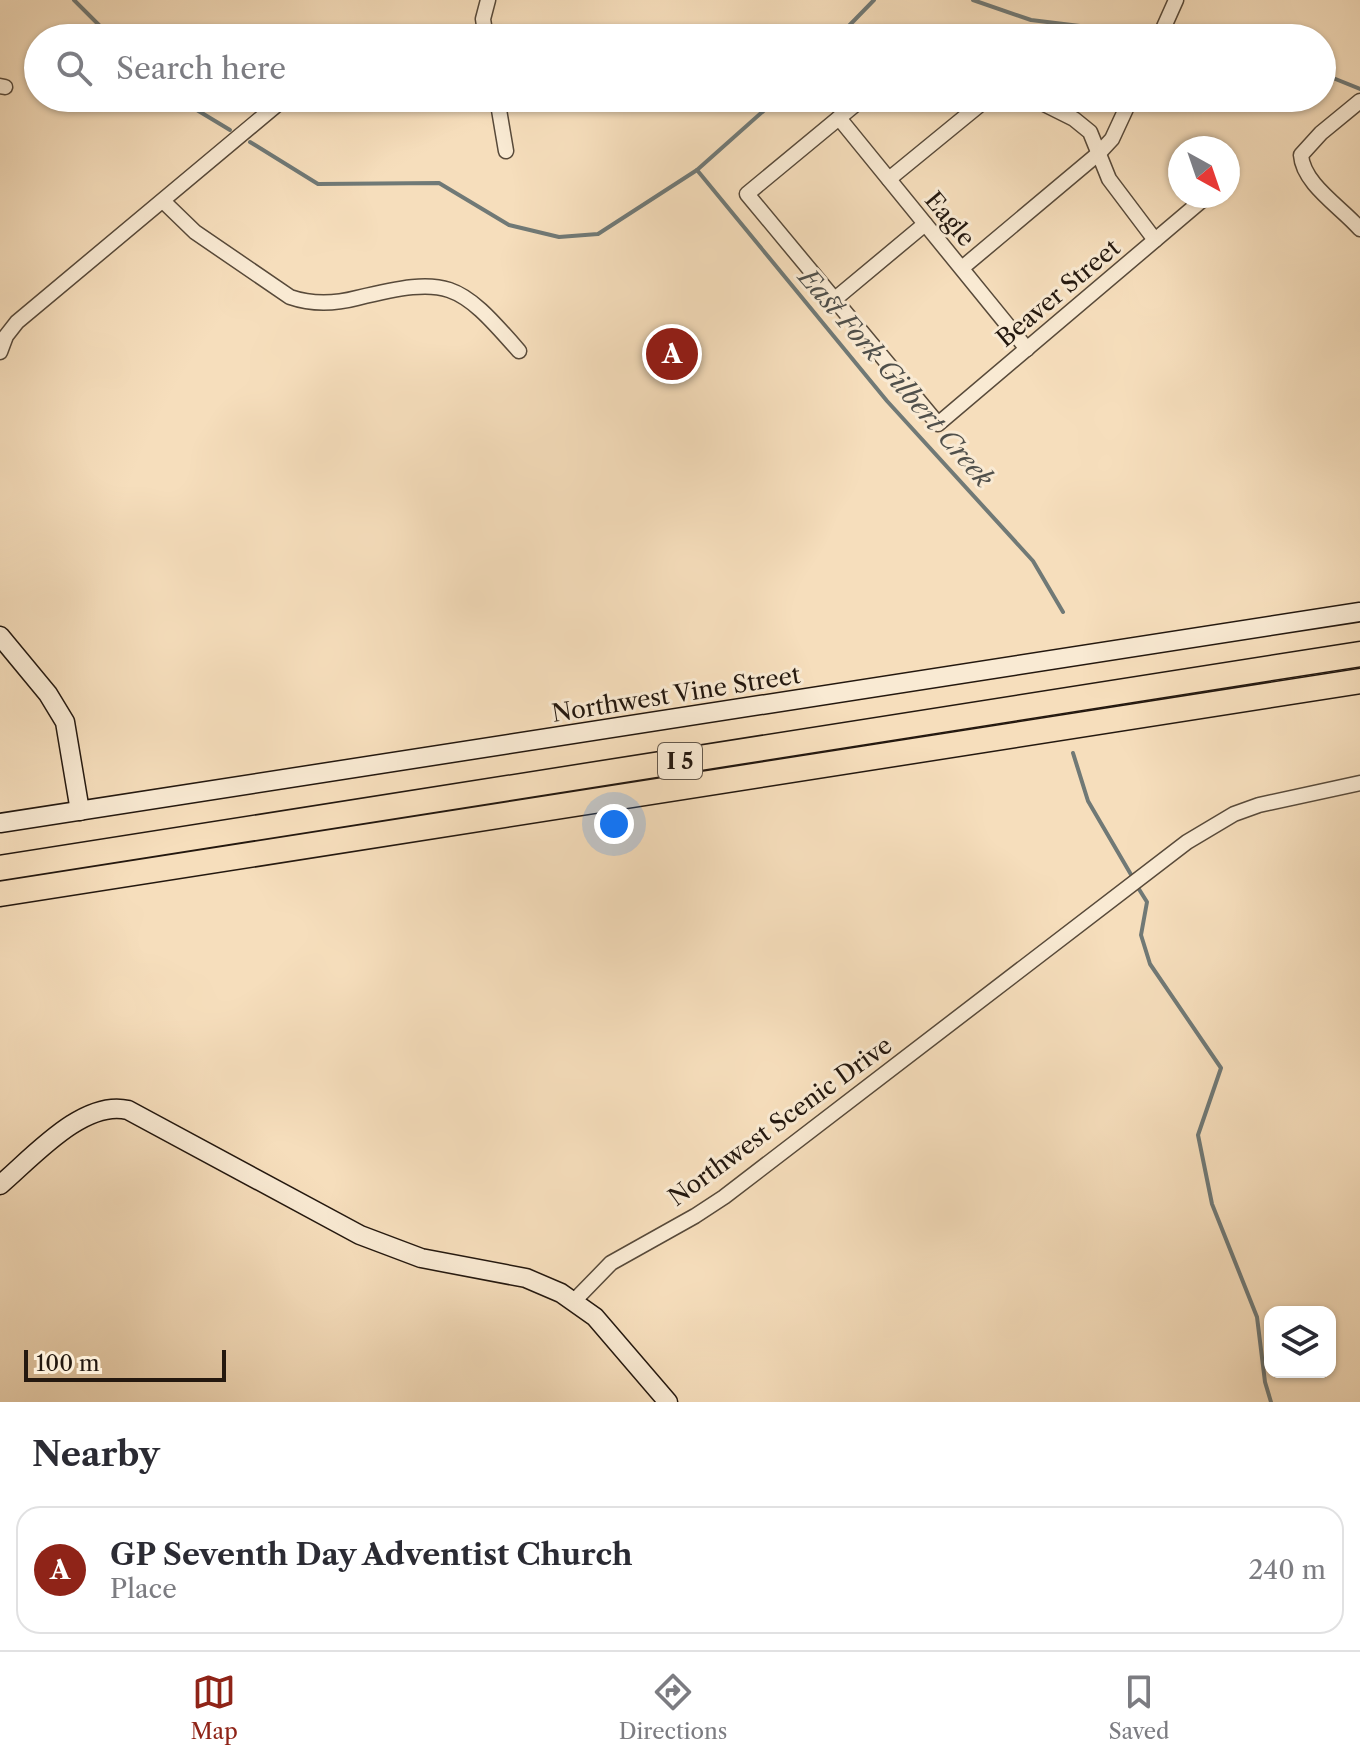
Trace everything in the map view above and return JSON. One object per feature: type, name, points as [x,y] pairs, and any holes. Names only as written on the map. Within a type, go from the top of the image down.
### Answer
[{"type":"highway","name":"I 5","points":[[0,868],[1360,654]]},
{"type":"highway","name":"I 5","points":[[0,894],[1360,681]]},
{"type":"street","points":[[484,24],[488,0]]},
{"type":"street","points":[[1165,24],[1176,0]]},
{"type":"street","points":[[1360,101],[1314,139],[1301,155],[1308,177],[1360,229]]},
{"type":"street","points":[[0,352],[6,336],[17,322],[268,112]]},
{"type":"street","points":[[499,112],[506,151]]},
{"type":"street","points":[[846,112],[747,194],[835,299],[925,224]]},
{"type":"street","points":[[889,179],[971,112]]},
{"type":"street","points":[[1058,112],[1090,132],[1109,179],[1155,240]]},
{"type":"street","points":[[962,268],[1099,153],[1112,139],[1125,112]]},
{"type":"street","name":"Eagle","points":[[839,118],[1027,349]]},
{"type":"street","points":[[163,201],[195,232],[290,297],[321,304],[403,287],[440,287],[469,299],[487,314],[519,351]]},
{"type":"street","name":"Beaver Street","points":[[835,299],[938,424],[1193,208]]},
{"type":"street","name":"Northwest Vine Street","points":[[0,823],[1360,612]]},
{"type":"street","points":[[0,636],[48,694],[65,722],[80,811]]},
{"type":"street","name":"Northwest Scenic Drive","points":[[574,1301],[611,1263],[724,1197],[1187,842],[1234,814],[1259,805],[1360,783]]},
{"type":"street","points":[[0,1185],[78,1120],[90,1113],[115,1107],[146,1118],[360,1235],[421,1258],[538,1282],[574,1301],[595,1317],[668,1402]]},
{"type":"waterway","points":[[74,0],[98,24]]},
{"type":"waterway","points":[[851,24],[874,0]]},
{"type":"waterway","points":[[973,0],[1031,20],[1064,24]]},
{"type":"waterway","points":[[1336,79],[1360,89]]},
{"type":"waterway","points":[[200,112],[230,130]]},
{"type":"waterway","points":[[250,142],[318,184],[439,183],[509,225],[559,237],[598,234],[697,170],[762,112]]},
{"type":"waterway","name":"East Fork Gilbert Creek","points":[[697,170],[887,401],[1033,561],[1063,612]]},
{"type":"waterway","name":"East Fork Gilbert Creek","points":[[1073,753],[1088,801],[1133,878]]},
{"type":"waterway","name":"East Fork Gilbert Creek","points":[[1137,886],[1147,902],[1141,935],[1150,964],[1221,1068],[1198,1135],[1212,1204],[1257,1317],[1265,1382],[1271,1402]]},
{"type":"place","name":"GP Seventh Day Adventist Church","points":[[672,354]]}]
